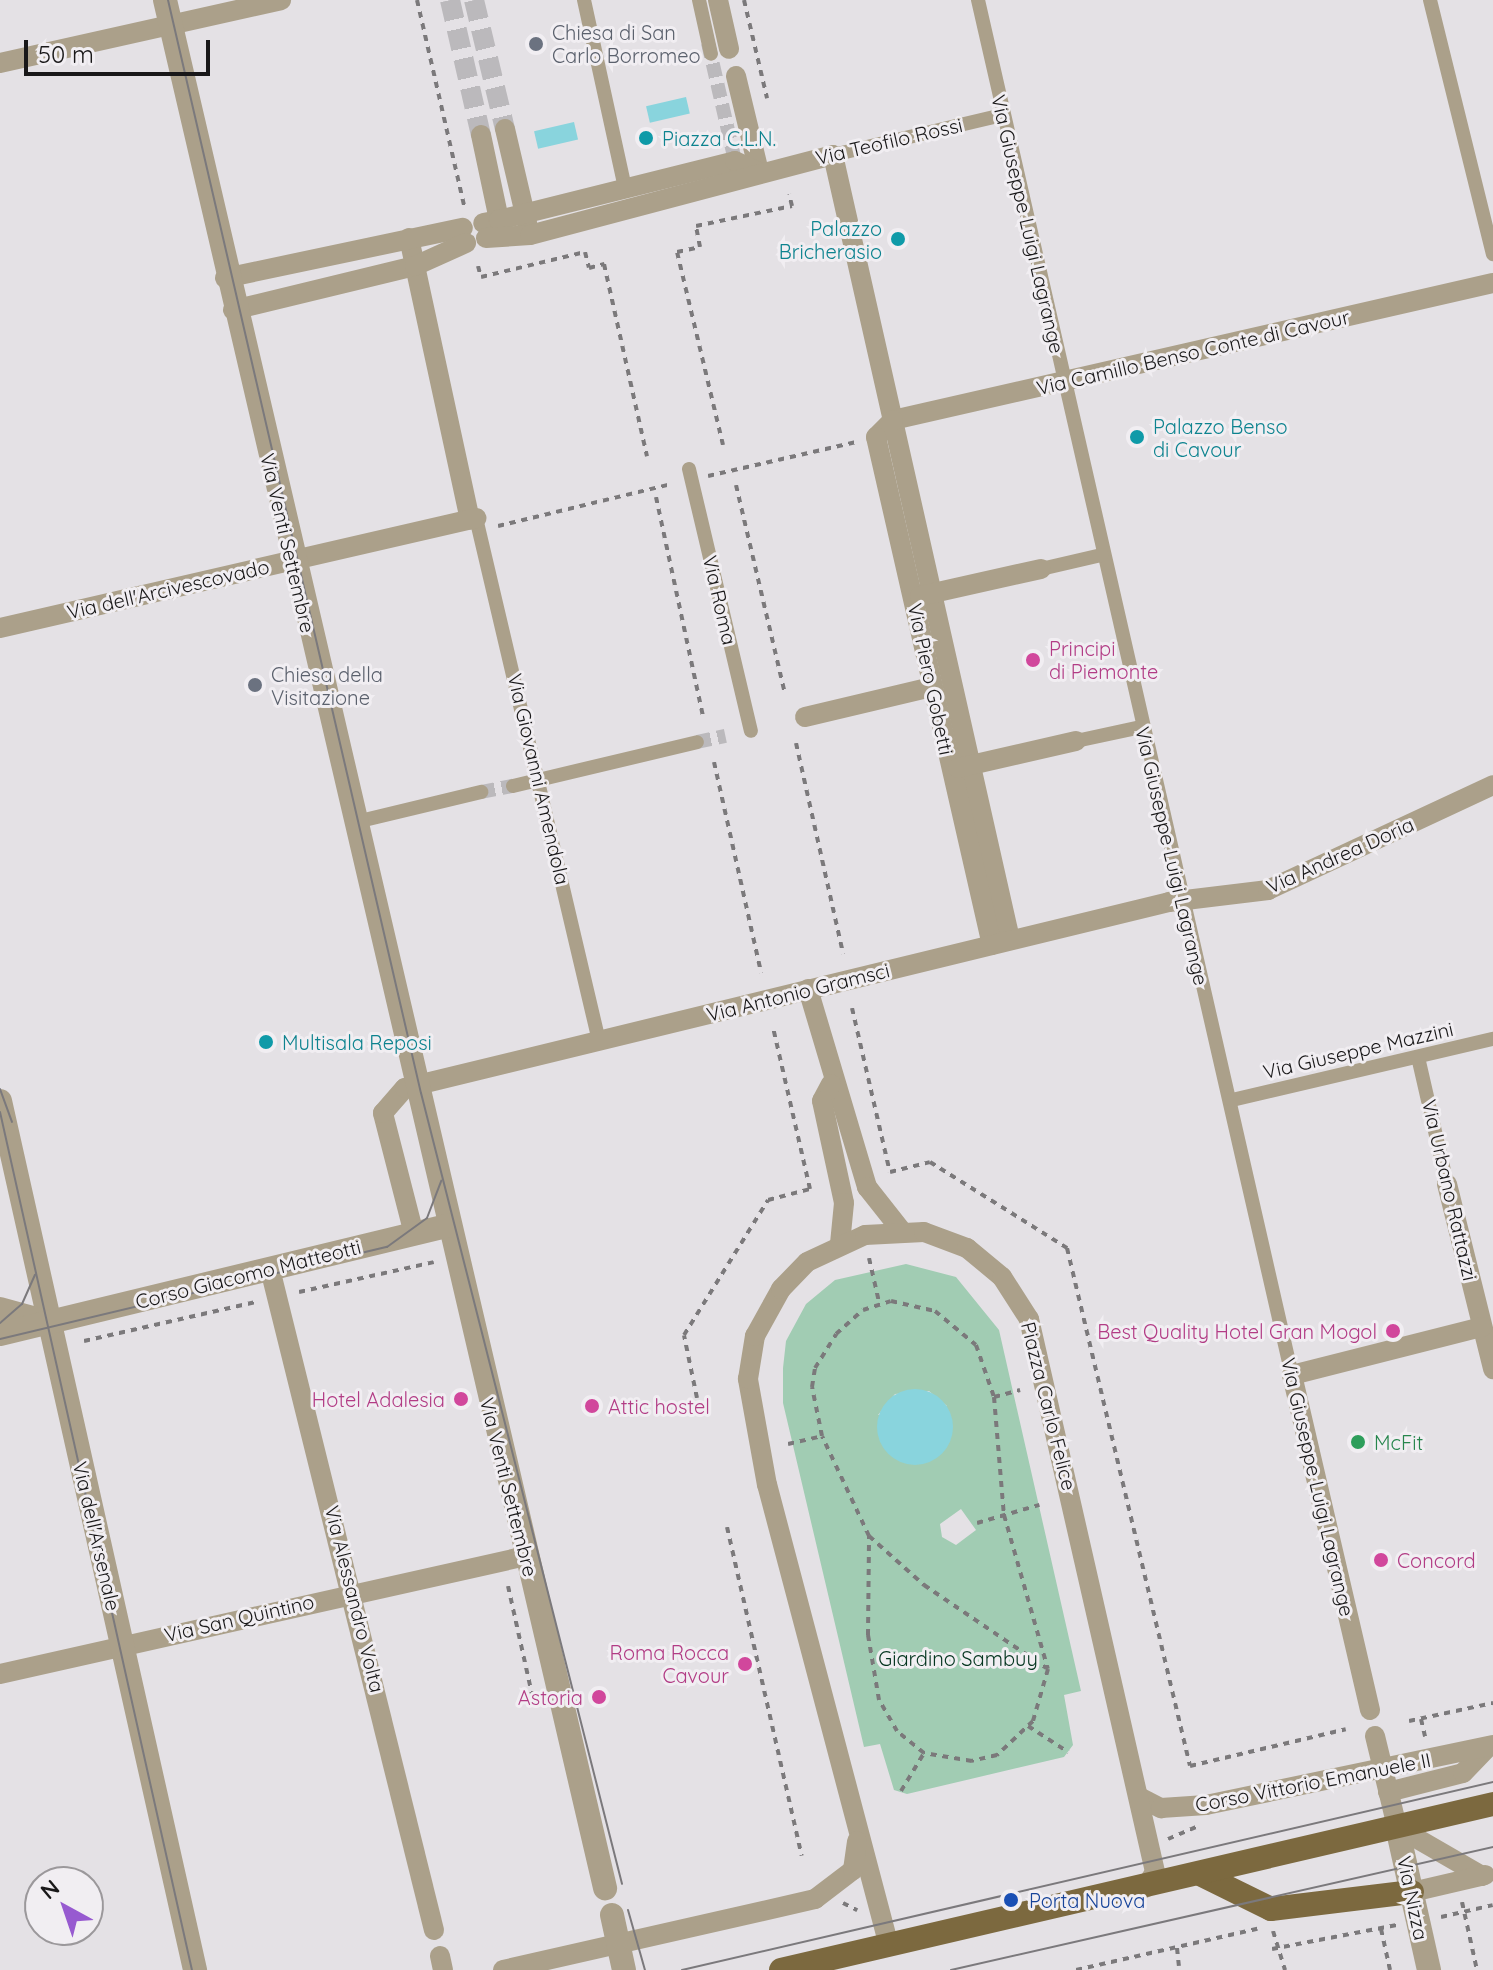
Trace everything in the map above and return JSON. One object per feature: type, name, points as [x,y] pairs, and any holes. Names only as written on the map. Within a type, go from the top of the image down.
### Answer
[{"type":"main road","points":[[781,1970],[1145,1888],[1493,1804]]},
{"type":"main road","points":[[1200,1874],[1271,1909],[1412,1892]]},
{"type":"street","name":"Via Venti Settembre","points":[[165,0],[225,278],[356,822],[605,1888]]},
{"type":"street","points":[[0,63],[281,0]]},
{"type":"street","points":[[584,0],[625,188]]},
{"type":"street","points":[[699,0],[720,52]]},
{"type":"street","points":[[718,0],[720,52]]},
{"type":"street","name":"Via Giuseppe Luigi Lagrange","points":[[978,0],[1101,555],[1181,901],[1232,1100],[1370,1710]]},
{"type":"street","points":[[1430,0],[1493,254]]},
{"type":"street","points":[[736,76],[767,170]]},
{"type":"street","name":"Via Teofilo Rossi","points":[[767,170],[1002,115]]},
{"type":"street","points":[[505,129],[530,235]]},
{"type":"street","points":[[481,135],[481,228]]},
{"type":"street","points":[[833,155],[893,420]]},
{"type":"street","points":[[233,310],[415,266],[481,228],[525,213],[735,161],[767,170]]},
{"type":"street","points":[[225,278],[433,234],[481,228],[530,235],[738,185],[767,170]]},
{"type":"street","name":"Via Giovanni Amendola","points":[[409,238],[473,519],[540,780],[599,1041]]},
{"type":"street","name":"Via Camillo Benso Conte di Cavour","points":[[893,420],[1493,283]]},
{"type":"street","name":"Via Piero Gobetti","points":[[893,420],[876,437],[922,595],[932,687],[960,768],[1001,942]]},
{"type":"street","name":"Via Roma","points":[[689,469],[751,731]]},
{"type":"street","name":"Via dell'Arcivescovado","points":[[0,628],[473,519]]},
{"type":"street","points":[[1101,555],[922,595],[960,768],[1141,727]]},
{"type":"street","points":[[805,717],[932,687]]},
{"type":"street","points":[[513,786],[697,742]]},
{"type":"street","name":"Via Andrea Doria","points":[[1181,901],[1268,890],[1493,785]]},
{"type":"street","points":[[356,822],[481,792]]},
{"type":"street","name":"Via Antonio Gramsci","points":[[415,1085],[1181,901]]},
{"type":"street","points":[[808,989],[831,1084],[846,1100],[867,1187],[901,1230]]},
{"type":"street","name":"Via Giuseppe Mazzini","points":[[1232,1100],[1493,1039]]},
{"type":"street","name":"Via Urbano Rattazzi","points":[[1418,1057],[1493,1369]]},
{"type":"street","points":[[831,1084],[822,1101],[844,1203],[840,1244]]},
{"type":"street","points":[[414,1234],[383,1113],[393,1094],[415,1085]]},
{"type":"street","name":"Via dell'Arsenale","points":[[0,1101],[195,1970]]},
{"type":"street","name":"Corso Giacomo Matteotti","points":[[0,1334],[448,1226]]},
{"type":"street","name":"Piazza Carlo Felice","points":[[889,1946],[767,1485],[748,1379],[755,1336],[781,1289],[840,1244],[865,1235],[901,1230],[939,1235],[980,1256],[1029,1319],[1155,1872],[1145,1888]]},
{"type":"street","name":"Via Alessandro Volta","points":[[270,1269],[355,1593],[434,1930]]},
{"type":"street","name":"Corso Giacomo Matteotti","points":[[0,1309],[49,1323]]},
{"type":"street","points":[[1292,1375],[1482,1327]]},
{"type":"street","name":"Via San Quintino","points":[[0,1674],[526,1556]]},
{"type":"street","points":[[1375,1736],[1397,1827],[1487,1874]]},
{"type":"street","name":"Corso Vittorio Emanuele II","points":[[1139,1797],[1161,1808],[1206,1805],[1491,1746]]},
{"type":"street","name":"Corso Vittorio Emanuele II","points":[[1388,1792],[1463,1773],[1491,1746]]},
{"type":"street","name":"Via Nizza","points":[[1397,1827],[1429,1970]]},
{"type":"street","points":[[503,1970],[815,1899],[853,1870],[858,1829]]},
{"type":"street","points":[[1412,1892],[1487,1874]]},
{"type":"street","points":[[612,1915],[624,1970]]},
{"type":"path","points":[[417,0],[481,228]]},
{"type":"path","points":[[744,0],[769,109]]},
{"type":"path","points":[[723,445],[677,252],[700,247],[696,226],[792,206],[789,194]]},
{"type":"path","points":[[478,266],[481,277],[585,252],[589,268],[604,264],[647,456]]},
{"type":"path","points":[[729,471],[749,466]]},
{"type":"path","points":[[736,485],[785,694]]},
{"type":"path","points":[[656,497],[703,717]]},
{"type":"path","points":[[796,743],[843,954]]},
{"type":"path","points":[[714,762],[761,973]]},
{"type":"path","points":[[852,1008],[890,1172],[930,1162],[1067,1248],[1190,1766],[1346,1729]]},
{"type":"path","points":[[697,1398],[684,1335],[768,1200],[810,1189],[773,1028]]},
{"type":"path","points":[[865,1235],[879,1302]]},
{"type":"path","points":[[54,1348],[277,1297],[447,1265]]},
{"type":"path","points":[[869,1536],[868,1635],[879,1700],[897,1731],[924,1753],[987,1758],[1028,1726],[1048,1669],[1004,1515],[994,1397],[966,1332],[920,1306],[879,1302],[836,1334],[815,1368],[822,1436],[869,1536],[924,1585],[1048,1669]]},
{"type":"path","points":[[994,1397],[1020,1390]]},
{"type":"path","points":[[788,1444],[822,1436]]},
{"type":"path","points":[[977,1523],[1039,1505]]},
{"type":"path","points":[[727,1527],[802,1856]]},
{"type":"path","points":[[1409,1721],[1493,1703]]},
{"type":"path","points":[[1421,1719],[1426,1742]]},
{"type":"path","points":[[1028,1726],[1068,1752]]},
{"type":"path","points":[[901,1791],[924,1753]]},
{"type":"path","points":[[1451,1915],[1493,1905]]},
{"type":"path","points":[[1463,1913],[1477,1970]]},
{"type":"path","points":[[1076,1970],[1271,1926],[1285,1970]]},
{"type":"path","points":[[1272,1949],[1381,1929],[1390,1970]]},
{"type":"path","points":[[1177,1948],[1179,1966]]},
{"type":"green space","name":"Giardino Sambuy","points":[[906,1264],[956,1277],[999,1330],[1081,1691],[1064,1695],[1073,1745],[1064,1757],[907,1794],[894,1790],[880,1744],[864,1747],[783,1403],[786,1341],[806,1304],[835,1280]],"holes":[[[929,1391],[947,1406],[878,1415],[895,1394]],[[961,1509],[976,1530],[956,1545],[942,1537],[940,1524]]]},
{"type":"water","points":[[686,97],[690,114],[650,123],[646,106]]},
{"type":"water","points":[[574,122],[578,140],[538,149],[534,131]]},
{"type":"water","points":[[915,1389],[930,1392],[942,1400],[950,1412],[953,1427],[950,1442],[942,1454],[930,1462],[915,1465],[900,1462],[888,1454],[880,1442],[877,1427],[880,1412],[888,1400],[900,1392]]},
{"type":"tunnel","points":[[450,0],[481,135]]},
{"type":"tunnel","points":[[474,0],[505,129]]},
{"type":"tunnel","points":[[708,43],[735,161]]},
{"type":"tunnel","points":[[697,742],[725,736]]},
{"type":"tunnel","points":[[481,792],[513,786]]},
{"type":"tram line","points":[[168,0],[421,1093],[622,1884]]},
{"type":"tram line","points":[[0,1089],[12,1122]]},
{"type":"tram line","points":[[0,1112],[192,1970]]},
{"type":"tram line","points":[[0,1339],[387,1247],[427,1218],[441,1181]]},
{"type":"tram line","points":[[0,1323],[22,1304],[35,1275]]},
{"type":"tram line","points":[[682,1970],[1493,1782]]},
{"type":"tram line","points":[[951,1970],[1493,1847]]},
{"type":"tram line","points":[[628,1910],[645,1970]]},
{"type":"place","name":"Chiesa di San Carlo Borromeo","points":[[536,44]]},
{"type":"place","name":"Piazza C.L.N.","points":[[646,138]]},
{"type":"place","name":"Palazzo Bricherasio","points":[[898,239]]},
{"type":"place","name":"Palazzo Benso di Cavour","points":[[1137,437]]},
{"type":"place","name":"Principi di Piemonte","points":[[1033,660]]},
{"type":"place","name":"Chiesa della Visitazione","points":[[255,685]]},
{"type":"place","name":"Multisala Reposi","points":[[266,1042]]},
{"type":"place","name":"Best Quality Hotel Gran Mogol","points":[[1393,1331]]},
{"type":"place","name":"Hotel Adalesia","points":[[461,1399]]},
{"type":"place","name":"Attic hostel","points":[[592,1406]]},
{"type":"place","name":"McFit","points":[[1358,1442]]},
{"type":"place","name":"Concord","points":[[1381,1560]]},
{"type":"place","name":"Roma Rocca Cavour","points":[[745,1664]]},
{"type":"place","name":"Astoria","points":[[599,1697]]},
{"type":"place","name":"Porta Nuova","points":[[1011,1900]]}]
